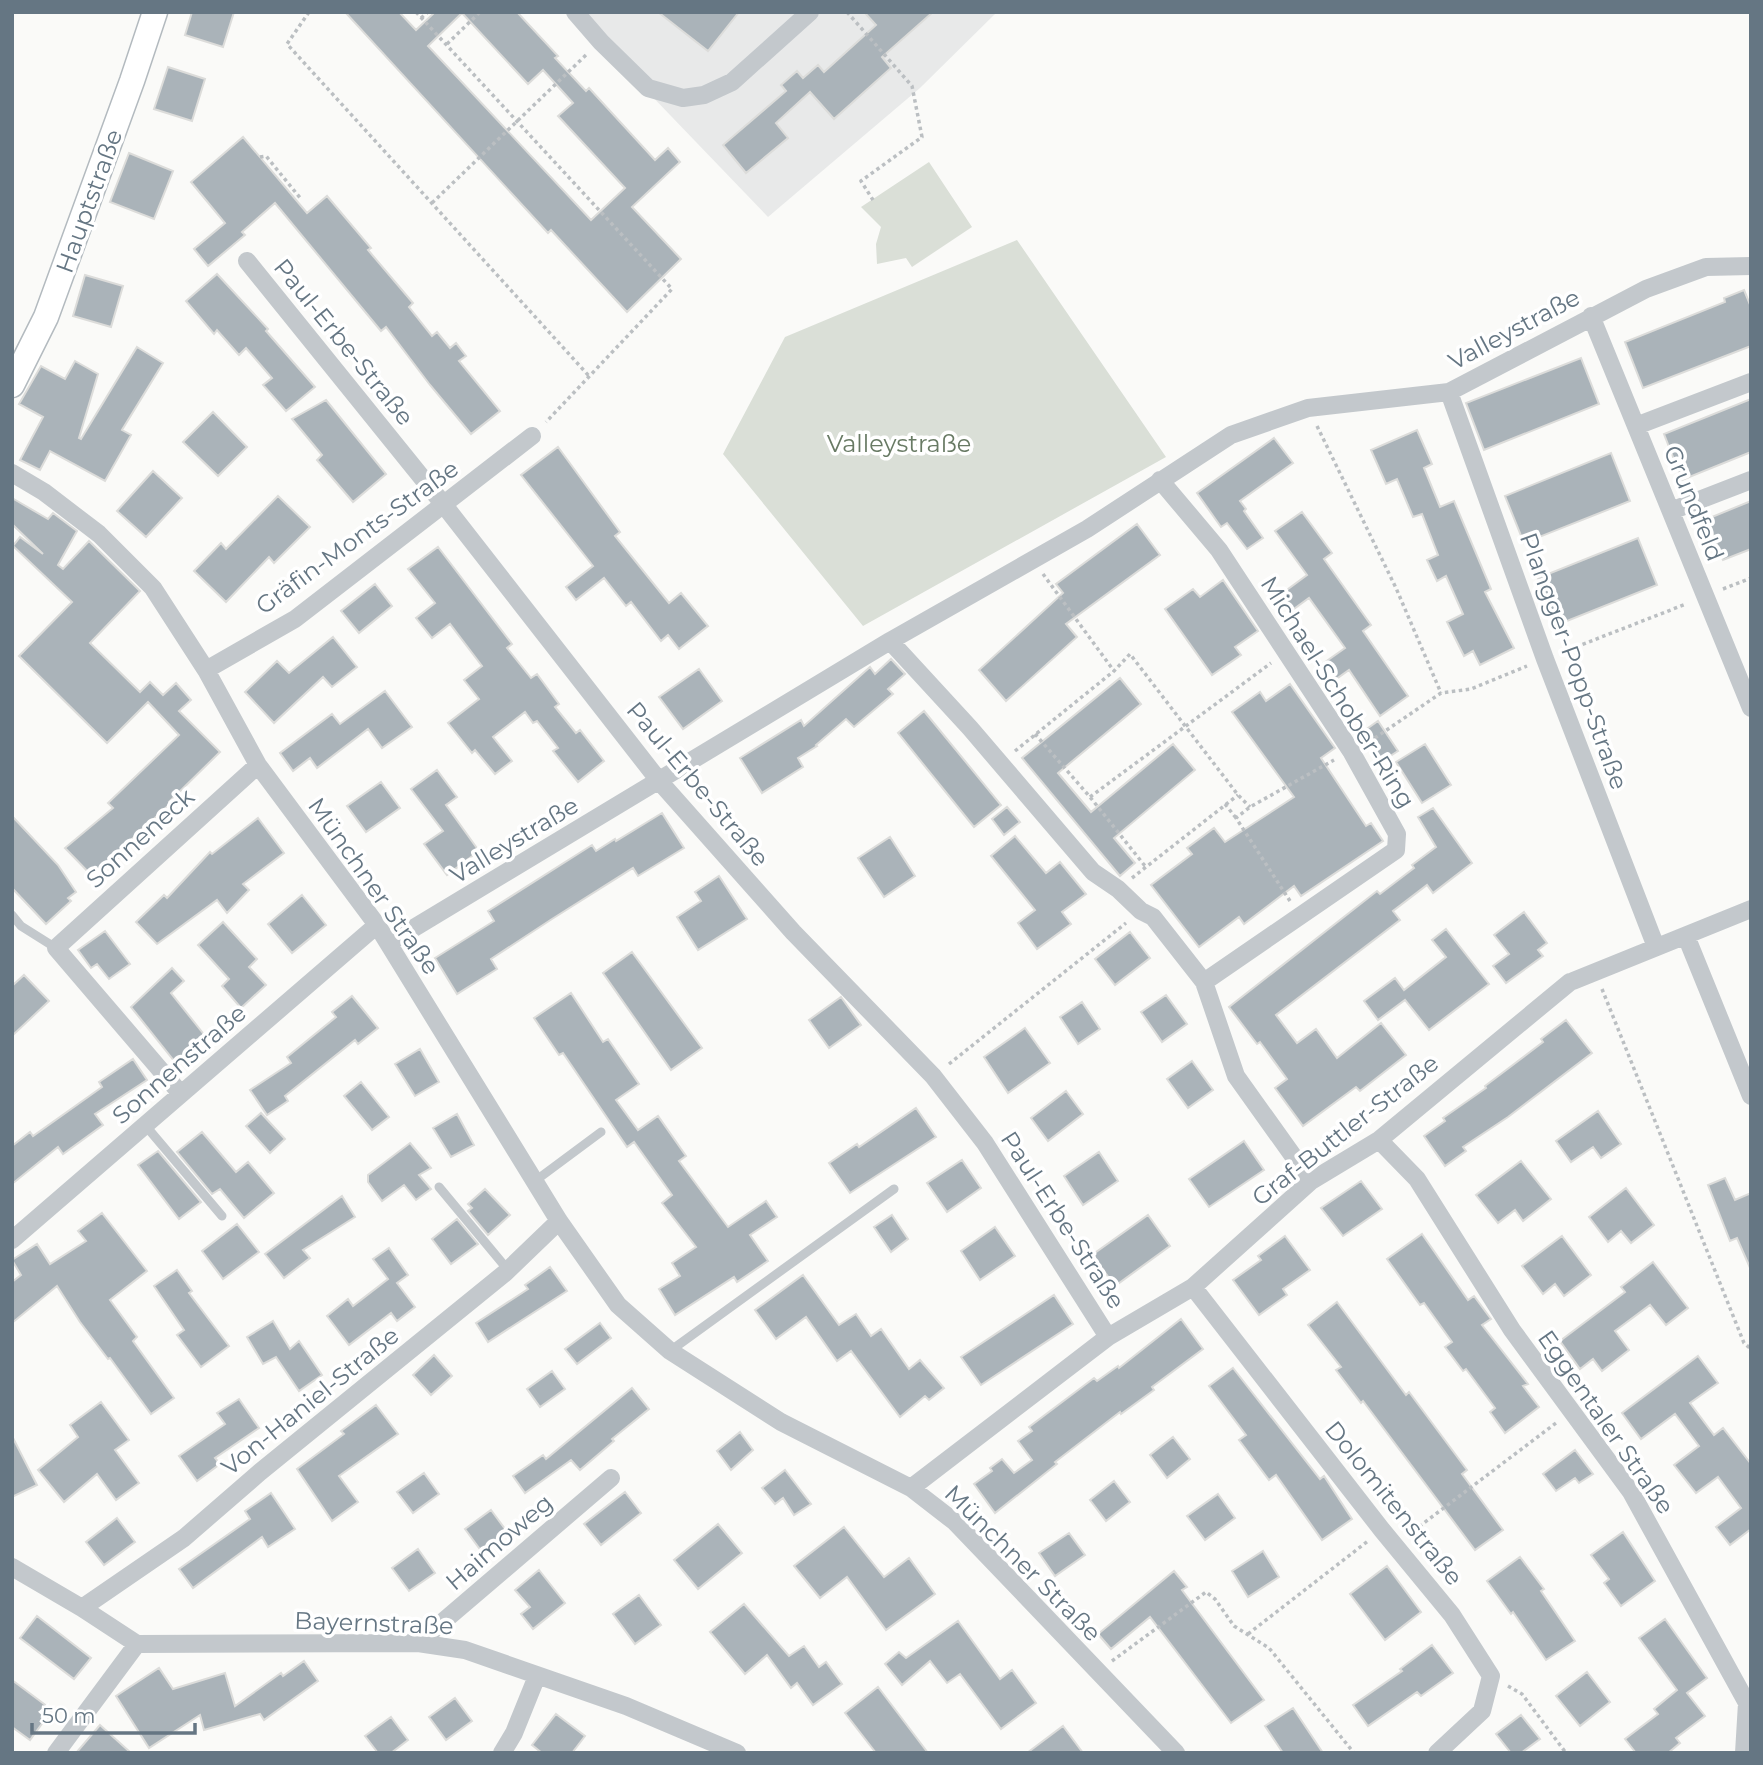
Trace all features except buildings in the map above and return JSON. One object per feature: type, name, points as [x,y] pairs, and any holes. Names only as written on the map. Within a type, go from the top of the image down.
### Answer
[{"type":"street","name":"Hauptstraße","points":[[12,385],[46,317],[155,12]]},
{"type":"street","points":[[575,12],[648,88],[683,98],[704,95],[732,82],[810,12]]},
{"type":"street","name":"Paul-Erbe-Straße","points":[[247,261],[444,505],[660,782],[793,932],[933,1076],[985,1143],[1108,1337]]},
{"type":"street","name":"Valleystraße","points":[[388,943],[660,782],[890,641],[1034,561],[1231,435],[1308,408],[1449,392],[1646,289],[1706,267],[1751,266]]},
{"type":"street","name":"Grundfeld","points":[[1591,316],[1749,698]]},
{"type":"street","points":[[1636,426],[1751,382]]},
{"type":"street","name":"Plangger-Popp-Straße","points":[[1449,392],[1545,659],[1656,947]]},
{"type":"street","name":"Gräfin-Monts-Straße","points":[[206,670],[295,619],[532,436]]},
{"type":"street","name":"Münchner Straße","points":[[12,473],[44,492],[99,534],[153,588],[206,670],[258,765],[377,925],[559,1221],[618,1305],[670,1351],[781,1422],[911,1488],[955,1522],[1099,1675],[1177,1753]]},
{"type":"street","name":"Michael-Schober-Ring","points":[[1160,480],[1219,550],[1351,751],[1397,834],[1395,850],[1204,982]]},
{"type":"street","points":[[1671,511],[1751,480]]},
{"type":"street","points":[[890,641],[970,727],[1093,872],[1118,889],[1141,911],[1153,917],[1204,982],[1236,1076],[1311,1181]]},
{"type":"street","name":"Sonneneck","points":[[55,948],[258,765]]},
{"type":"street","name":"Graf-Buttler-Straße","points":[[911,1488],[1108,1337],[1193,1287],[1311,1181],[1379,1140],[1572,981],[1751,909]]},
{"type":"street","name":"Sonnenstraße","points":[[12,1240],[377,925]]},
{"type":"street","points":[[1686,936],[1751,1096]]},
{"type":"street","points":[[55,948],[181,1094]]},
{"type":"street","name":"Eggentaler Straße","points":[[1379,1140],[1417,1180],[1512,1330],[1630,1492],[1747,1703],[1744,1753]]},
{"type":"street","name":"Von-Haniel-Straße","points":[[82,1608],[184,1538],[260,1472],[508,1270],[559,1221]]},
{"type":"street","name":"Dolomitenstraße","points":[[1193,1287],[1382,1530],[1452,1615],[1491,1676]]},
{"type":"street","name":"Haimoweg","points":[[418,1643],[611,1478]]},
{"type":"street","points":[[12,1567],[136,1644],[56,1753]]},
{"type":"street","name":"Bayernstraße","points":[[136,1644],[418,1643],[466,1650],[626,1706],[737,1753]]},
{"type":"street","points":[[502,1753],[514,1734],[537,1676]]},
{"type":"street","points":[[1437,1753],[1482,1711],[1491,1676]]},
{"type":"lane","points":[[12,915],[21,926],[55,948]]},
{"type":"lane","points":[[145,1125],[222,1216]]},
{"type":"lane","points":[[535,1181],[601,1132]]},
{"type":"lane","points":[[439,1187],[508,1270]]},
{"type":"lane","points":[[670,1351],[894,1189]]},
{"type":"path","points":[[309,12],[287,44],[589,376]]},
{"type":"path","points":[[416,12],[672,289],[532,436]]},
{"type":"path","points":[[421,18],[428,12]]},
{"type":"path","points":[[447,44],[480,12]]},
{"type":"path","points":[[847,12],[912,86],[922,137],[861,181],[873,200]]},
{"type":"path","points":[[432,203],[601,42]]},
{"type":"path","points":[[260,157],[266,156],[301,199]]},
{"type":"path","points":[[1308,408],[1396,588],[1441,693]]},
{"type":"path","points":[[1034,561],[1114,671]]},
{"type":"path","points":[[1236,818],[1250,807],[1367,744],[1441,693],[1471,689],[1751,578]]},
{"type":"path","points":[[1090,797],[1286,652]]},
{"type":"path","points":[[999,763],[1114,671],[1130,654],[1250,807]]},
{"type":"path","points":[[1035,734],[1145,866]]},
{"type":"path","points":[[1118,889],[1238,795]]},
{"type":"path","points":[[1225,804],[1301,917]]},
{"type":"path","points":[[933,1076],[1141,911]]},
{"type":"path","points":[[1594,971],[1744,1343],[1751,1349]]},
{"type":"path","points":[[1395,1545],[1572,1412]]},
{"type":"path","points":[[1248,1634],[1382,1530]]},
{"type":"path","points":[[1099,1675],[1114,1659],[1206,1592],[1215,1599],[1234,1626],[1269,1648],[1354,1753]]},
{"type":"path","points":[[1491,1676],[1522,1694],[1566,1753]]},
{"type":"shaded area","points":[[571,12],[997,12],[920,88],[768,217]]},
{"type":"green space","points":[[929,162],[972,227],[912,267],[906,258],[877,264],[876,244],[881,227],[861,207]]},
{"type":"green space","name":"Valleystraße","points":[[1017,240],[1166,457],[863,626],[723,454],[785,337]]}]
